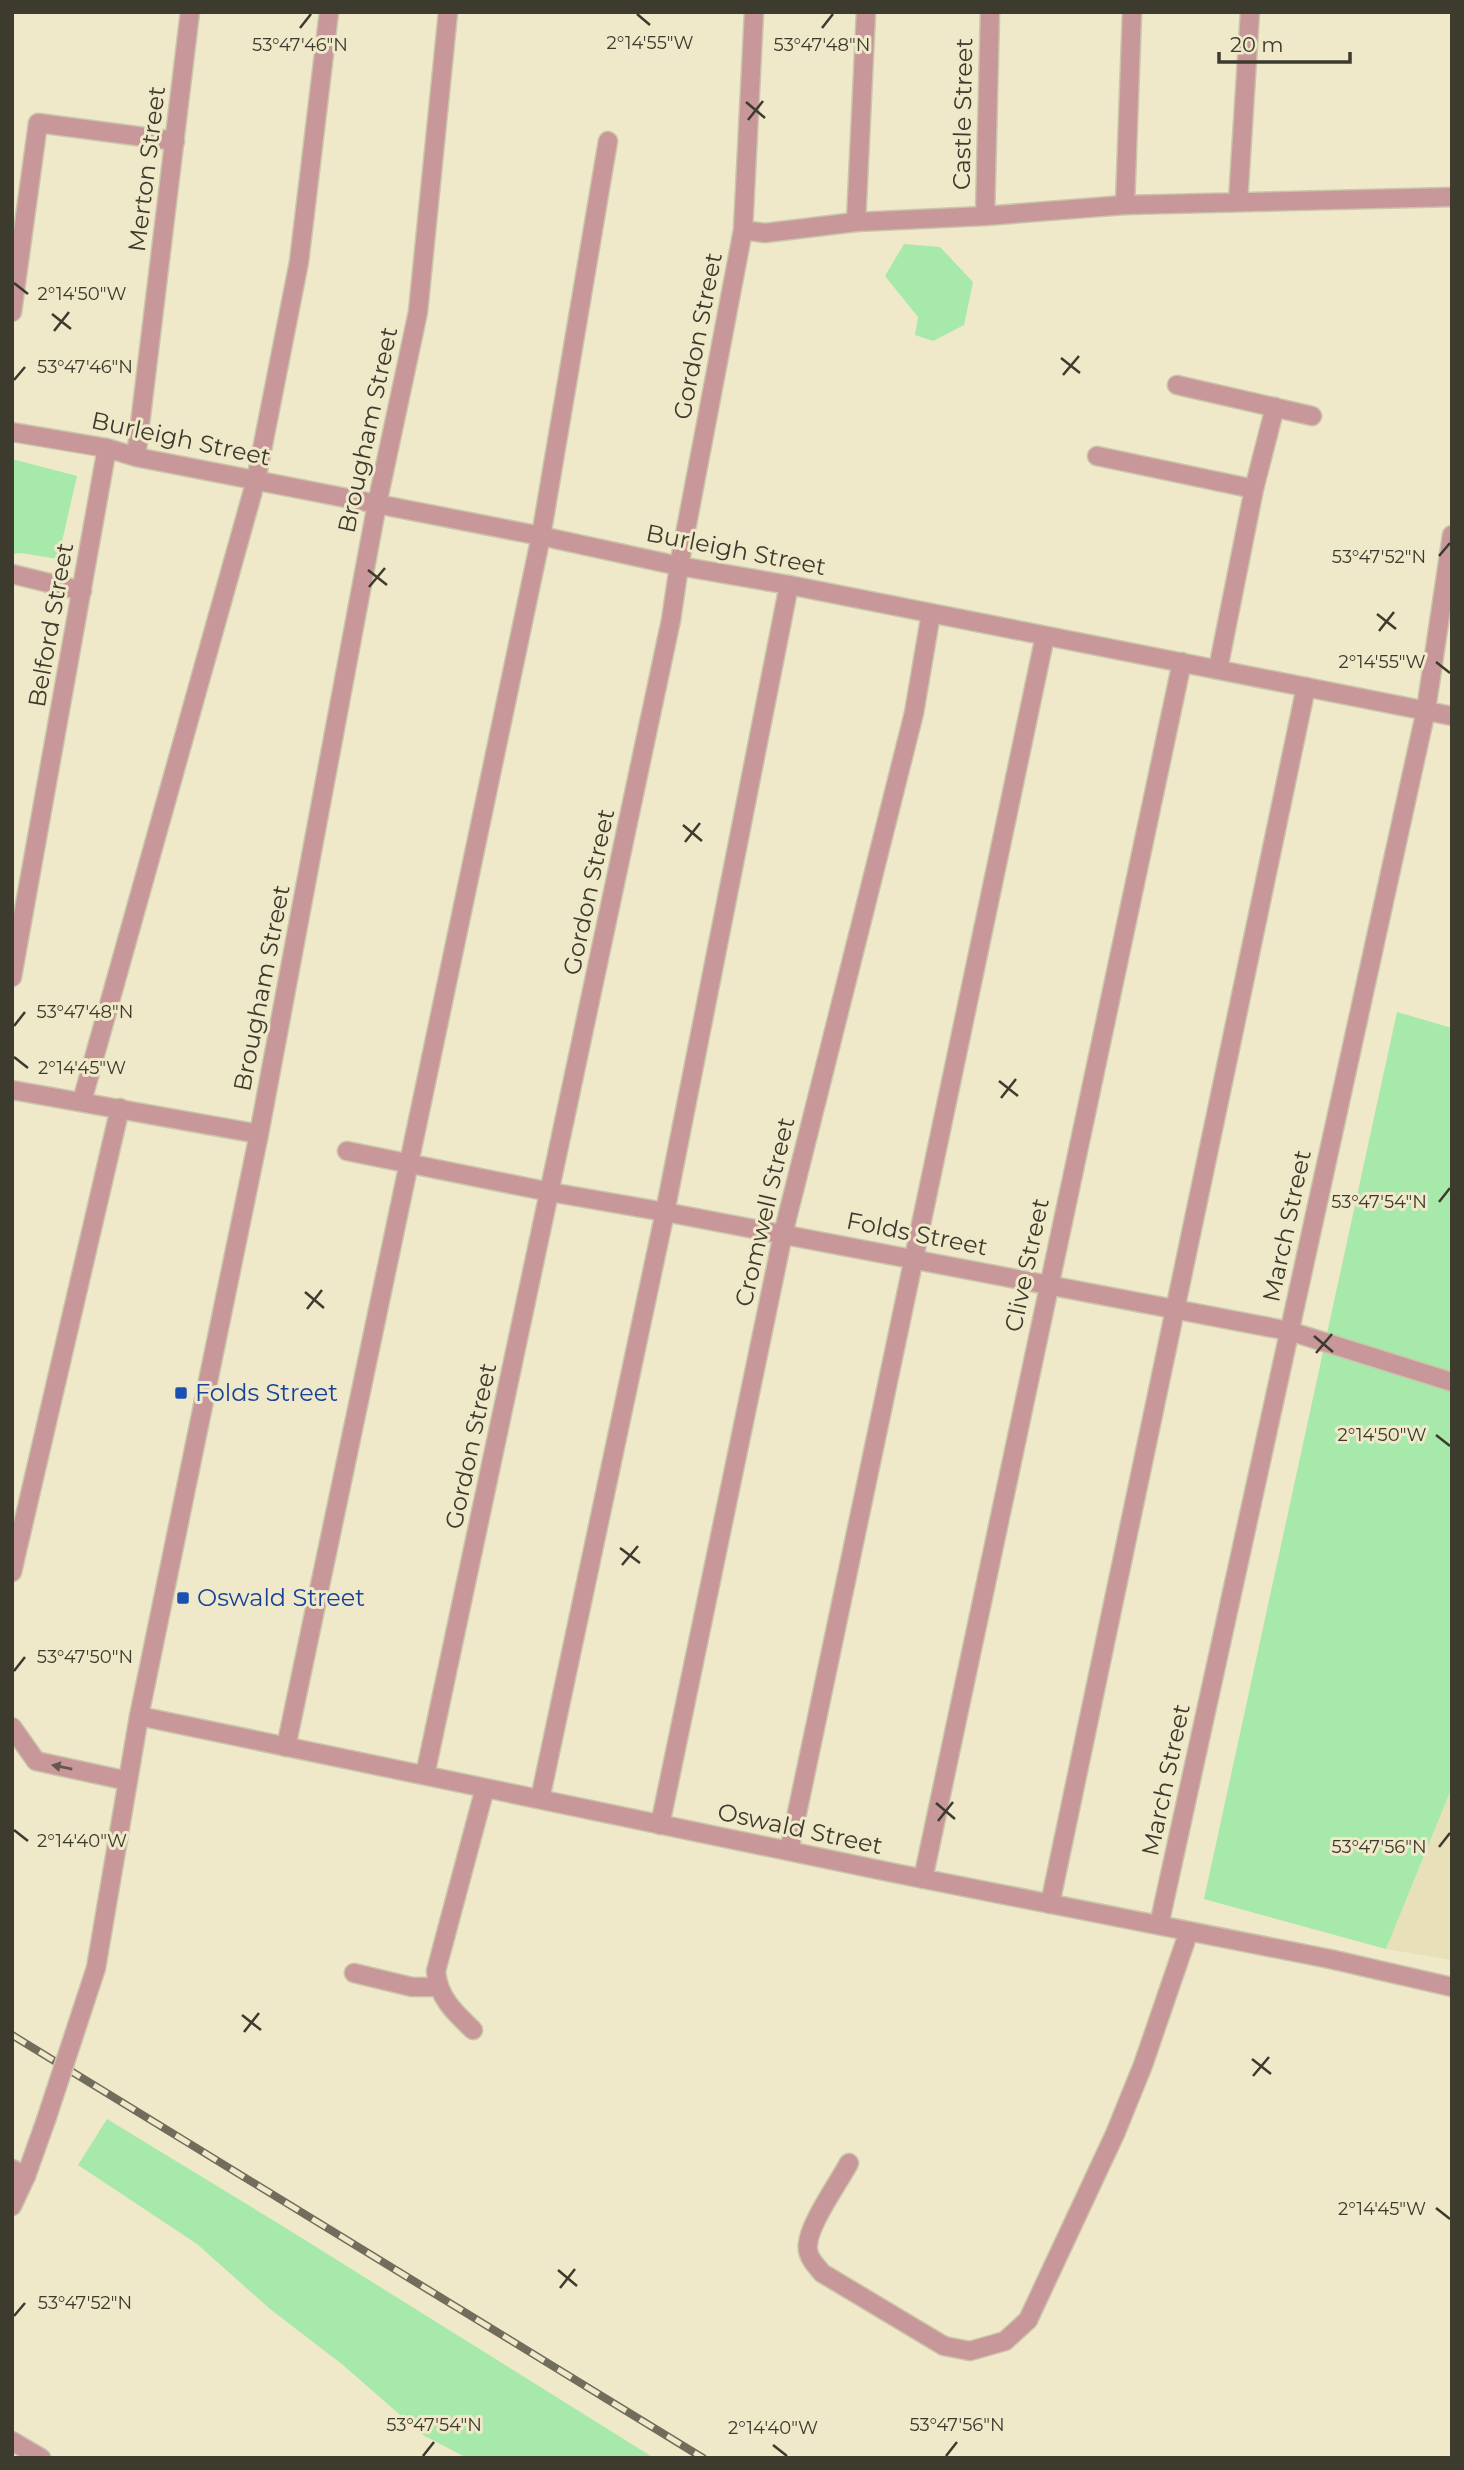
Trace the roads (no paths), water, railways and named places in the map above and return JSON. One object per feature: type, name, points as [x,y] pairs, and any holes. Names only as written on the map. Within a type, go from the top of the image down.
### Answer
[{"type":"street","name":"Merton Street","points":[[136,457],[190,12]]},
{"type":"street","points":[[82,1101],[256,480],[299,262],[329,12]]},
{"type":"street","name":"Brougham Street","points":[[12,2206],[19,2172],[46,2120],[96,1968],[139,1716],[259,1134],[377,504],[418,312],[448,12]]},
{"type":"street","name":"Gordon Street","points":[[425,1775],[671,620],[743,230],[754,12]]},
{"type":"street","points":[[856,222],[866,12]]},
{"type":"street","name":"Castle Street","points":[[985,216],[990,12]]},
{"type":"street","points":[[1125,205],[1132,12]]},
{"type":"street","points":[[1238,202],[1250,12]]},
{"type":"street","points":[[12,312],[38,123],[175,141]]},
{"type":"street","points":[[286,1747],[541,536],[608,141]]},
{"type":"street","points":[[743,230],[765,233],[856,222],[985,216],[1125,205],[1452,197]]},
{"type":"street","points":[[1177,386],[1312,416]]},
{"type":"street","points":[[1218,669],[1254,489],[1275,407]]},
{"type":"street","name":"Burleigh Street","points":[[12,432],[107,448],[136,457],[541,536],[679,566],[789,585],[1452,716]]},
{"type":"street","name":"Belford Street","points":[[12,977],[107,448]]},
{"type":"street","points":[[1097,456],[1254,489]]},
{"type":"street","name":"March Street","points":[[1159,1925],[1426,710],[1452,535]]},
{"type":"street","points":[[12,574],[82,591]]},
{"type":"street","points":[[540,1800],[665,1212],[789,585]]},
{"type":"street","name":"Cromwell Street","points":[[660,1825],[783,1234],[914,713],[931,613]]},
{"type":"street","points":[[789,1851],[1045,636]]},
{"type":"street","name":"Clive Street","points":[[923,1879],[1182,662]]},
{"type":"street","points":[[1050,1904],[1306,687]]},
{"type":"street","points":[[12,1090],[259,1134]]},
{"type":"street","points":[[12,1572],[120,1108]]},
{"type":"street","name":"Folds Street","points":[[347,1151],[550,1192],[1289,1331],[1452,1382]]},
{"type":"street","name":"Oswald Street","points":[[139,1716],[923,1879],[1330,1959],[1452,1987]]},
{"type":"street","points":[[12,1727],[36,1761],[128,1782]]},
{"type":"street","points":[[473,2030],[456,2014],[438,1987],[436,1970],[485,1788]]},
{"type":"street","points":[[849,2163],[813,2227],[808,2244],[810,2257],[822,2273],[944,2346],[970,2351],[1005,2341],[1028,2320],[1115,2134],[1143,2065],[1189,1931]]},
{"type":"street","points":[[354,1973],[412,1987],[438,1987]]},
{"type":"street","points":[[12,2441],[41,2458]]},
{"type":"railway","points":[[12,2035],[703,2458]]},
{"type":"place","name":"Folds Street","points":[[181,1393]]},
{"type":"place","name":"Oswald Street","points":[[183,1598]]}]
